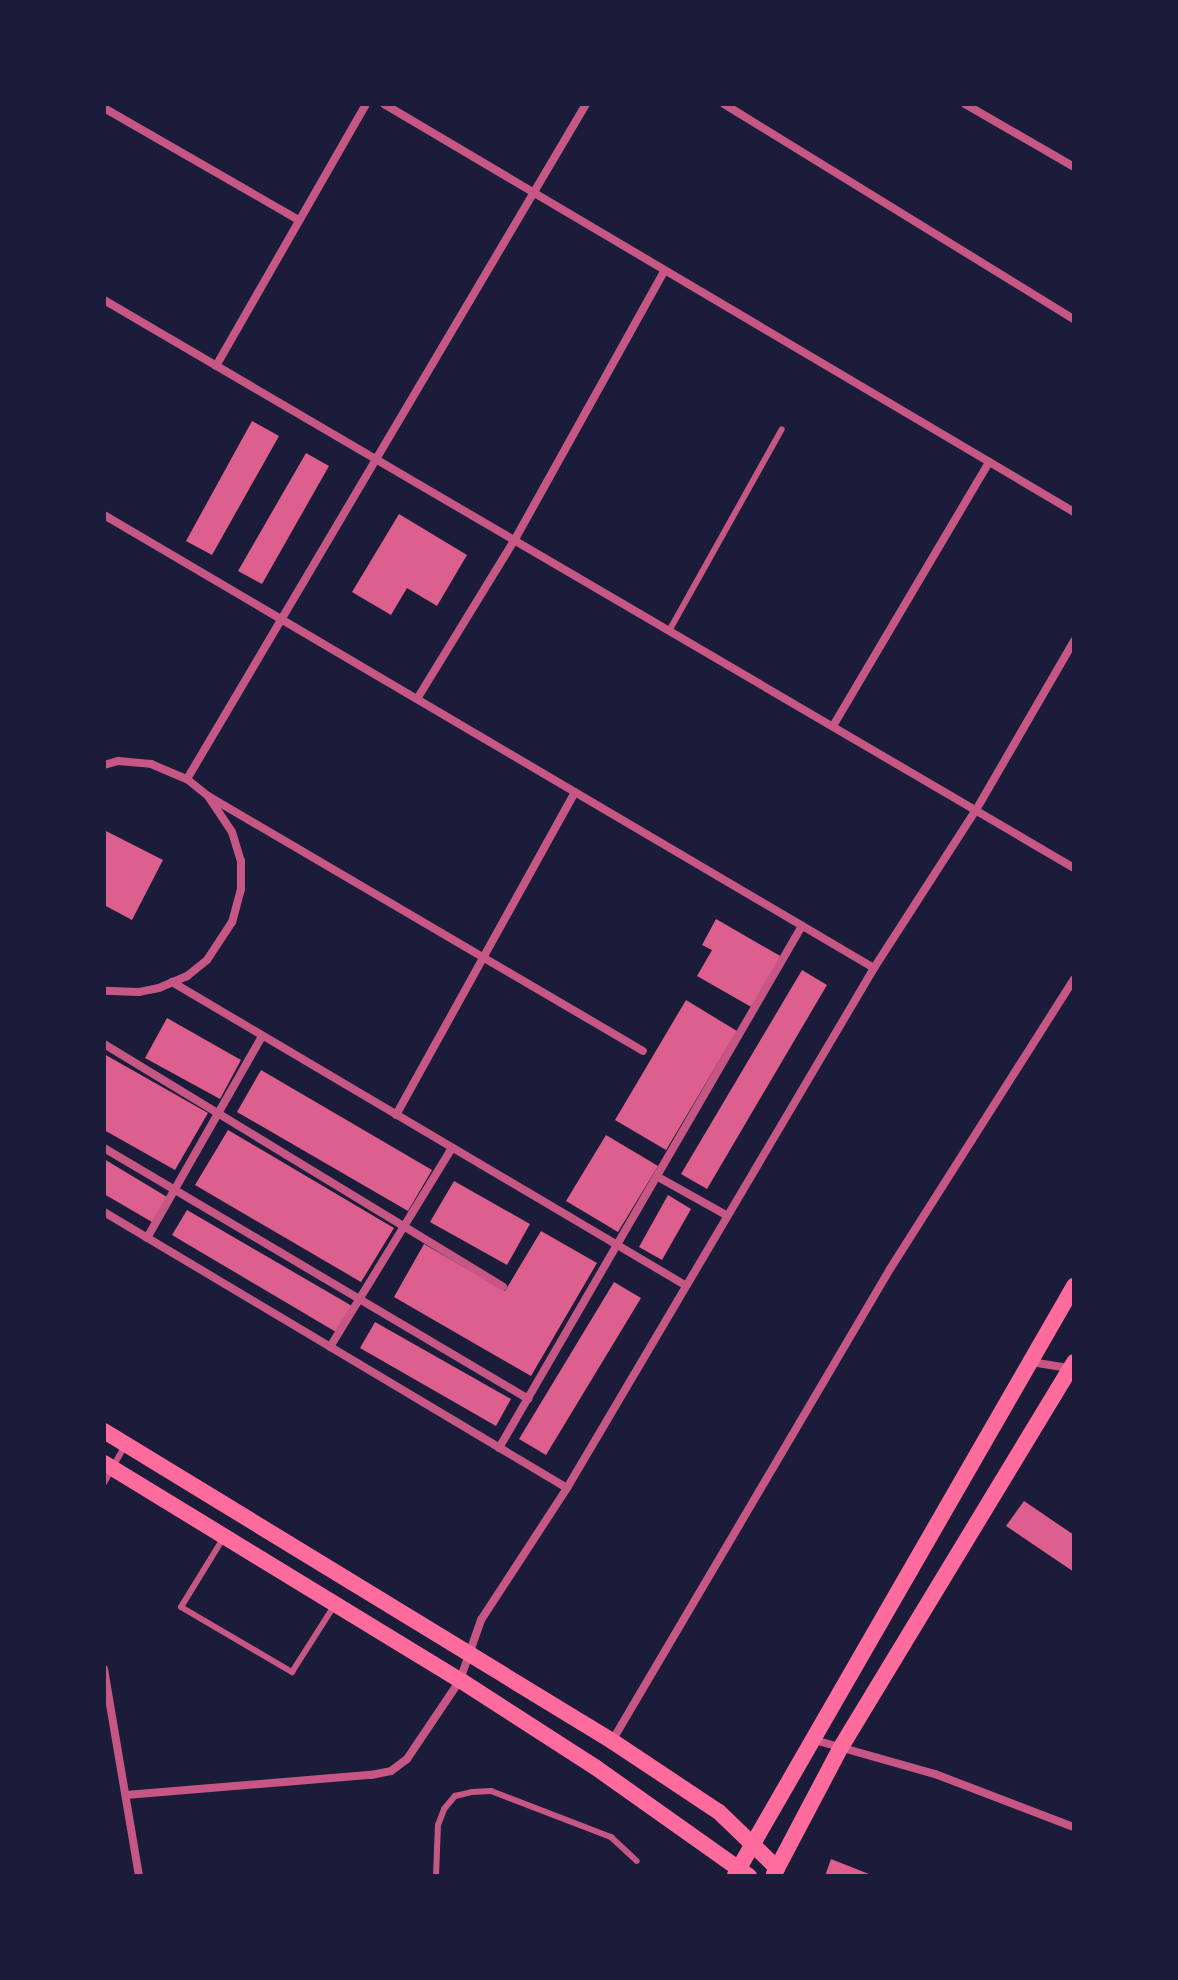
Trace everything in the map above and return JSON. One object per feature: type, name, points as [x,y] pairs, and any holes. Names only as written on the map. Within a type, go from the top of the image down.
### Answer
[{"type":"main road","points":[[107,1471],[225,1536],[460,1680],[741,1873],[753,1842],[810,1738],[1074,1286]]},
{"type":"main road","points":[[104,1431],[468,1650],[612,1741],[719,1812],[753,1842],[779,1873],[841,1747],[1073,1366]]},
{"type":"street","points":[[216,366],[366,104]]},
{"type":"street","points":[[384,104],[1074,512]]},
{"type":"street","points":[[187,779],[586,104]]},
{"type":"street","points":[[724,104],[1074,319]]},
{"type":"street","points":[[965,104],[1074,167]]},
{"type":"street","points":[[104,108],[299,220]]},
{"type":"street","points":[[417,699],[514,541],[664,271]]},
{"type":"street","points":[[104,300],[1074,868]]},
{"type":"street","points":[[833,726],[989,462]]},
{"type":"street","points":[[104,515],[874,968]]},
{"type":"street","points":[[126,1795],[391,1771],[407,1759],[460,1680],[481,1620],[567,1488],[726,1215],[874,968],[976,810],[1074,641]]},
{"type":"street","points":[[104,765],[118,761],[151,764],[187,779],[208,796],[643,1051]]},
{"type":"street","points":[[396,1115],[575,792]]},
{"type":"street","points":[[104,991],[139,992],[172,982],[207,960],[232,922],[241,889],[241,861],[232,832],[208,796]]},
{"type":"street","points":[[499,1448],[802,926]]},
{"type":"street","points":[[612,1741],[890,1269],[1074,979]]},
{"type":"street","points":[[172,982],[685,1285]]},
{"type":"street","points":[[147,1238],[262,1036]]},
{"type":"street","points":[[104,1044],[503,1287]]},
{"type":"street","points":[[104,1148],[528,1399]]},
{"type":"street","points":[[330,1347],[452,1148]]},
{"type":"street","points":[[658,1177],[726,1215]]},
{"type":"street","points":[[104,1212],[567,1488]]},
{"type":"street","points":[[1029,1362],[1073,1366]]},
{"type":"street","points":[[104,1669],[139,1876]]},
{"type":"street","points":[[810,1738],[935,1774],[1074,1827]]},
{"type":"lane","points":[[669,631],[782,429]]},
{"type":"lane","points":[[107,1471],[126,1444]]},
{"type":"lane","points":[[225,1536],[181,1607],[292,1672],[335,1603]]},
{"type":"lane","points":[[436,1876],[438,1825],[444,1809],[455,1796],[472,1792],[491,1791],[611,1837],[637,1861]]},
{"type":"building","points":[[252,421],[279,436],[212,555],[186,541]]},
{"type":"building","points":[[306,453],[329,466],[262,584],[238,571]]},
{"type":"building","points":[[399,514],[467,555],[437,606],[407,588],[391,615],[352,592]]},
{"type":"building","points":[[106,831],[163,860],[132,920],[104,905]]},
{"type":"building","points":[[716,919],[782,957],[753,1008],[697,976],[712,950],[702,945]]},
{"type":"building","points":[[802,970],[827,985],[707,1189],[681,1174]]},
{"type":"building","points":[[686,1000],[737,1031],[666,1150],[615,1120]]},
{"type":"building","points":[[167,1018],[241,1060],[220,1099],[145,1058]]},
{"type":"building","points":[[104,1054],[208,1113],[175,1170],[104,1130]]},
{"type":"building","points":[[261,1070],[432,1170],[408,1211],[237,1112]]},
{"type":"building","points":[[228,1130],[394,1228],[361,1282],[195,1185]]},
{"type":"building","points":[[606,1135],[658,1166],[618,1232],[566,1201]]},
{"type":"building","points":[[104,1159],[167,1197],[152,1222],[104,1194]]},
{"type":"building","points":[[454,1181],[530,1224],[507,1265],[430,1222]]},
{"type":"building","points":[[668,1195],[691,1209],[662,1260],[639,1247]]},
{"type":"building","points":[[187,1210],[352,1306],[336,1332],[172,1235]]},
{"type":"building","points":[[541,1231],[597,1263],[531,1376],[394,1297],[424,1244],[505,1291]]},
{"type":"building","points":[[614,1282],[641,1298],[546,1455],[519,1439]]},
{"type":"building","points":[[375,1322],[511,1399],[496,1426],[360,1348]]},
{"type":"building","points":[[1024,1501],[1074,1535],[1074,1572],[1006,1526]]},
{"type":"building","points":[[831,1859],[874,1876],[825,1876]]}]
